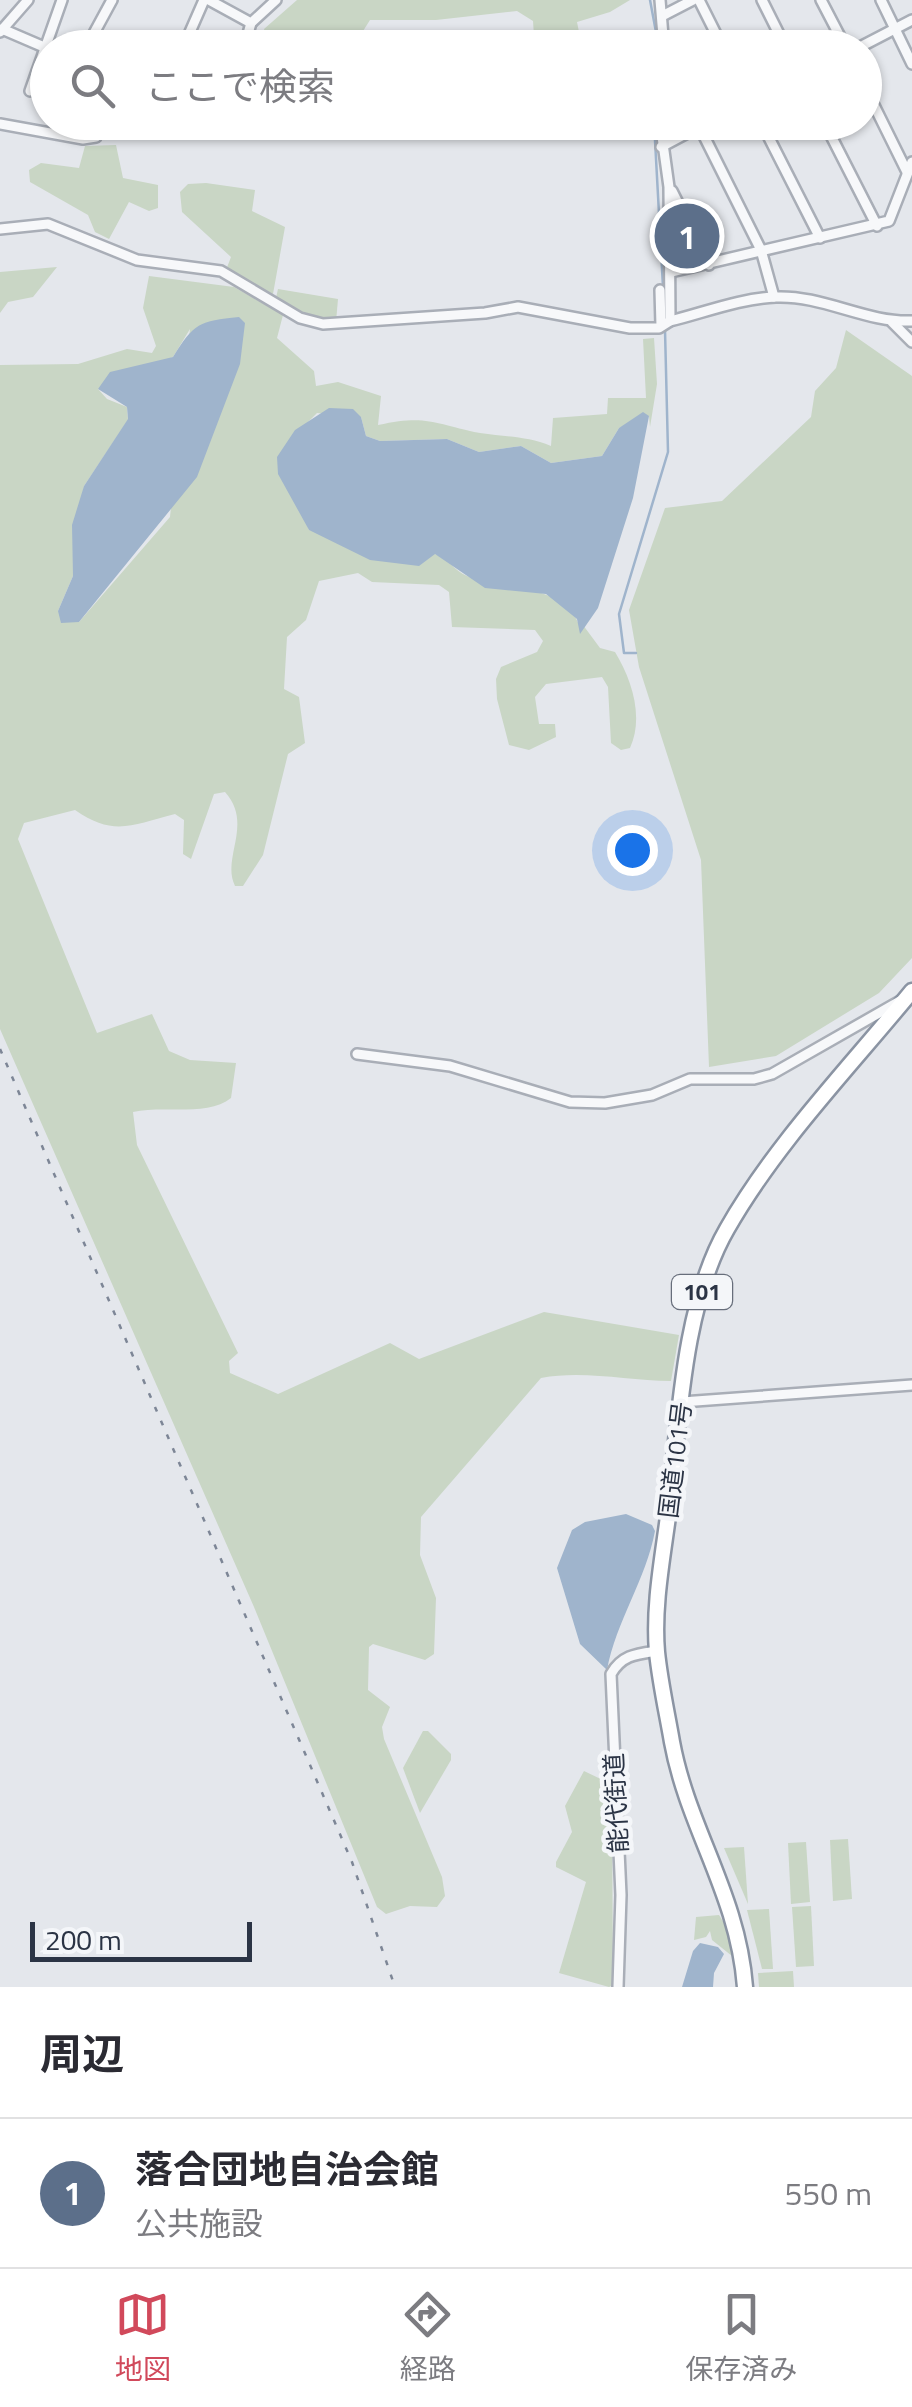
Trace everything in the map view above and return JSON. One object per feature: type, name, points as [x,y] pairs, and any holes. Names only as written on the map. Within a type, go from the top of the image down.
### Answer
[{"type":"highway","name":"国道101号","points":[[745,1987],[740,1942],[728,1895],[673,1747],[657,1651],[660,1579],[682,1402],[705,1278],[726,1230],[782,1149],[909,994]]},
{"type":"street","points":[[28,0],[1,30],[30,41]]},
{"type":"street","points":[[50,30],[62,0]]},
{"type":"street","points":[[96,30],[112,0]]},
{"type":"street","points":[[192,30],[206,0],[252,24]]},
{"type":"street","points":[[250,30],[276,0]]},
{"type":"street","points":[[660,0],[664,30]]},
{"type":"street","points":[[664,15],[696,0],[714,30]]},
{"type":"street","points":[[762,0],[777,30]]},
{"type":"street","points":[[822,0],[837,30]]},
{"type":"street","points":[[881,0],[912,64]]},
{"type":"street","points":[[882,36],[912,20]]},
{"type":"street","points":[[671,272],[889,221],[910,167],[882,117]]},
{"type":"street","points":[[0,124],[30,129]]},
{"type":"street","points":[[661,140],[669,186],[671,272],[666,323]]},
{"type":"street","points":[[661,147],[673,140]]},
{"type":"street","points":[[709,140],[761,250],[774,296]]},
{"type":"street","points":[[771,140],[820,238]]},
{"type":"street","points":[[833,140],[877,226]]},
{"type":"street","points":[[669,186],[709,265]]},
{"type":"street","points":[[0,229],[48,224],[137,260],[221,271],[300,318],[342,326],[518,307],[630,328],[774,296],[832,304],[892,322],[912,321]]},
{"type":"street","points":[[660,290],[666,323]]},
{"type":"street","points":[[892,322],[912,342]]},
{"type":"street","points":[[357,1054],[450,1066],[570,1102],[606,1103],[652,1096],[690,1079],[754,1079],[772,1074],[909,994]]},
{"type":"street","points":[[682,1402],[912,1386]]},
{"type":"street","name":"能代街道","points":[[618,1987],[621,1895],[611,1674],[618,1662],[632,1654],[657,1651]]},
{"type":"green space","points":[[297,0],[630,0],[610,12],[577,22],[579,30],[534,30],[533,21],[517,11],[436,20],[370,20],[364,30],[264,29]]},
{"type":"green space","points":[[116,145],[123,178],[158,185],[158,208],[149,211],[129,202],[109,239],[95,232],[88,215],[30,182],[29,170],[41,163],[79,168],[85,146]]},
{"type":"green space","points":[[188,184],[255,190],[252,211],[285,227],[273,294],[226,270],[231,257],[182,212],[180,192]]},
{"type":"green space","points":[[57,267],[33,297],[8,302],[0,313],[0,272]]},
{"type":"green space","points":[[149,276],[234,287],[283,315],[277,338],[314,371],[316,386],[338,382],[381,396],[378,425],[409,420],[430,422],[551,446],[553,418],[607,414],[608,398],[646,398],[643,339],[654,338],[657,384],[650,427],[649,416],[619,428],[602,456],[551,463],[521,446],[479,452],[447,439],[380,441],[366,436],[361,417],[317,413],[286,447],[280,468],[309,530],[435,554],[467,576],[533,591],[563,603],[581,631],[583,625],[600,648],[615,652],[626,674],[636,711],[630,748],[621,750],[611,743],[608,687],[602,677],[546,684],[535,697],[539,724],[555,724],[556,737],[529,750],[509,745],[496,679],[501,667],[537,652],[543,641],[535,630],[452,627],[449,592],[439,585],[372,582],[358,573],[319,581],[306,620],[287,637],[284,689],[299,697],[305,743],[288,754],[263,855],[243,886],[235,886],[232,875],[237,816],[225,792],[214,794],[191,859],[183,854],[184,820],[175,814],[135,825],[112,826],[75,810],[24,823],[18,839],[97,1033],[152,1014],[169,1051],[190,1060],[236,1063],[231,1098],[221,1104],[133,1112],[137,1145],[238,1353],[229,1361],[230,1373],[278,1394],[390,1343],[419,1359],[544,1312],[679,1335],[671,1381],[590,1375],[541,1378],[421,1517],[420,1555],[436,1598],[434,1654],[425,1660],[373,1644],[369,1647],[368,1690],[390,1707],[382,1727],[384,1739],[442,1877],[445,1896],[437,1907],[410,1906],[386,1914],[377,1907],[254,1607],[0,1029],[0,365],[78,364],[127,349],[152,353],[156,346],[143,308]],"holes":[[[190,329],[170,517],[79,622],[58,611],[73,576],[84,486],[128,420],[127,407],[107,399],[98,389],[173,357]]]},
{"type":"green space","points":[[278,289],[338,299],[336,322],[302,315],[276,298]]},
{"type":"green space","points":[[846,330],[912,376],[912,958],[879,993],[776,1056],[709,1067],[701,860],[639,667],[629,610],[665,508],[722,501],[811,417],[815,391],[836,368]]},
{"type":"green space","points":[[423,1731],[428,1731],[451,1754],[451,1760],[420,1813],[403,1768]]},
{"type":"green space","points":[[584,1771],[609,1783],[612,1805],[613,1985],[609,1987],[559,1973],[586,1882],[556,1867],[556,1862],[572,1832],[565,1806]]},
{"type":"green space","points":[[848,1839],[852,1899],[833,1901],[830,1840]]},
{"type":"green space","points":[[806,1842],[810,1902],[791,1904],[788,1843]]},
{"type":"green space","points":[[744,1847],[748,1904],[724,1848]]},
{"type":"green space","points":[[811,1906],[814,1966],[796,1967],[792,1907]]},
{"type":"green space","points":[[769,1909],[773,1969],[762,1969],[747,1910]]},
{"type":"green space","points":[[719,1915],[729,1931],[732,1956],[712,1940],[710,1931],[706,1937],[694,1940],[696,1917]]},
{"type":"green space","points":[[793,1971],[794,1987],[759,1987],[758,1973]]},
{"type":"water","points":[[239,317],[245,323],[240,364],[197,477],[79,622],[61,623],[58,611],[73,576],[72,525],[84,486],[128,419],[127,407],[98,389],[110,372],[173,357],[199,326]]},
{"type":"water","points":[[329,408],[353,409],[361,417],[366,436],[380,441],[447,439],[479,452],[521,446],[551,463],[602,456],[619,428],[643,412],[649,416],[633,498],[598,608],[580,634],[577,619],[546,594],[485,588],[435,554],[419,566],[370,560],[309,530],[278,474],[277,457],[295,430]]},
{"type":"water","points":[[626,1514],[652,1525],[655,1531],[607,1670],[580,1644],[557,1568],[572,1530],[585,1522]]},
{"type":"water","points":[[700,1943],[718,1947],[724,1954],[714,1973],[713,1987],[682,1987],[693,1951]]},
{"type":"waterway","points":[[650,0],[656,30]]},
{"type":"waterway","points":[[655,140],[663,287]]},
{"type":"waterway","points":[[636,653],[624,653],[619,614],[668,452],[665,330]]},
{"type":"railway","points":[[0,1049],[352,1862],[395,1987]]},
{"type":"place","name":"落合団地自治会館","points":[[687,236]]}]
